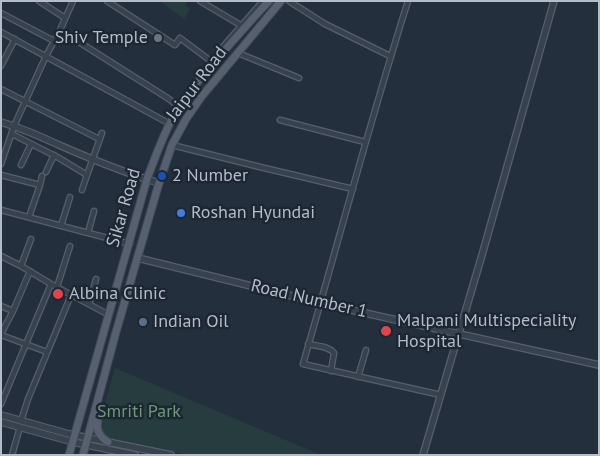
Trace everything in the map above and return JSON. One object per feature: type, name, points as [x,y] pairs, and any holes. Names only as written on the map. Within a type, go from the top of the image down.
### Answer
[{"type":"main road","name":"Sikar Road","points":[[69,455],[146,179],[168,123],[178,106],[211,63],[242,27],[269,1]]},
{"type":"main road","name":"Jaipur Road","points":[[83,455],[116,332],[159,183],[172,145],[191,111],[281,1]]},
{"type":"main road","points":[[96,407],[99,411],[98,433],[108,442]]},
{"type":"street","points":[[39,1],[66,18]]},
{"type":"street","points":[[1,164],[14,126],[73,1]]},
{"type":"street","points":[[107,1],[175,45],[180,38],[211,63]]},
{"type":"street","points":[[200,1],[242,27],[263,1]]},
{"type":"street","points":[[289,1],[325,24],[390,56]]},
{"type":"street","points":[[408,1],[365,142],[303,364],[441,395]]},
{"type":"street","points":[[423,455],[554,1]]},
{"type":"street","points":[[1,13],[54,41]]},
{"type":"street","points":[[60,30],[170,99],[178,106]]},
{"type":"street","points":[[1,32],[168,123]]},
{"type":"street","points":[[1,66],[15,39]]},
{"type":"street","points":[[238,53],[300,78]]},
{"type":"street","points":[[1,89],[99,139]]},
{"type":"street","points":[[280,120],[365,142]]},
{"type":"street","points":[[1,122],[92,159],[159,183]]},
{"type":"street","points":[[82,190],[102,133]]},
{"type":"street","points":[[12,134],[54,155],[87,175]]},
{"type":"street","points":[[22,165],[31,144]]},
{"type":"street","points":[[172,145],[353,189]]},
{"type":"street","points":[[29,217],[44,174],[54,155]]},
{"type":"street","points":[[1,175],[40,185]]},
{"type":"street","points":[[61,226],[70,197]]},
{"type":"street","points":[[1,210],[128,244]]},
{"type":"street","points":[[88,233],[94,211]]},
{"type":"street","points":[[112,239],[120,215]]},
{"type":"street","points":[[21,266],[30,239]]},
{"type":"street","points":[[57,288],[70,246]]},
{"type":"street","points":[[1,256],[108,314]]},
{"type":"street","name":"Road Number 1","points":[[138,258],[320,303],[599,365]]},
{"type":"street","points":[[30,271],[1,334],[47,352]]},
{"type":"street","points":[[89,304],[96,280]]},
{"type":"street","points":[[1,404],[51,284]]},
{"type":"street","points":[[12,455],[28,399],[71,295]]},
{"type":"street","points":[[1,306],[13,311]]},
{"type":"street","points":[[308,344],[328,348],[333,351],[331,370]]},
{"type":"street","points":[[358,376],[366,350]]},
{"type":"street","points":[[1,415],[20,424]]},
{"type":"street","points":[[1,422],[20,424],[73,437],[135,455]]},
{"type":"street","points":[[87,441],[108,442],[171,455]]},
{"type":"green space","points":[[160,1],[188,1],[185,6],[190,8],[184,19]]},
{"type":"green space","name":"Smriti Park","points":[[115,368],[321,455],[188,455],[102,437],[100,422]]},
{"type":"place","name":"Shiv Temple","points":[[158,38]]},
{"type":"place","name":"2 Number","points":[[162,176]]},
{"type":"place","name":"Roshan Hyundai","points":[[181,213]]},
{"type":"place","name":"Albina Clinic","points":[[58,294]]},
{"type":"place","name":"Indian Oil","points":[[143,322]]},
{"type":"place","name":"Malpani Multispeciality Hospital","points":[[386,331]]}]
